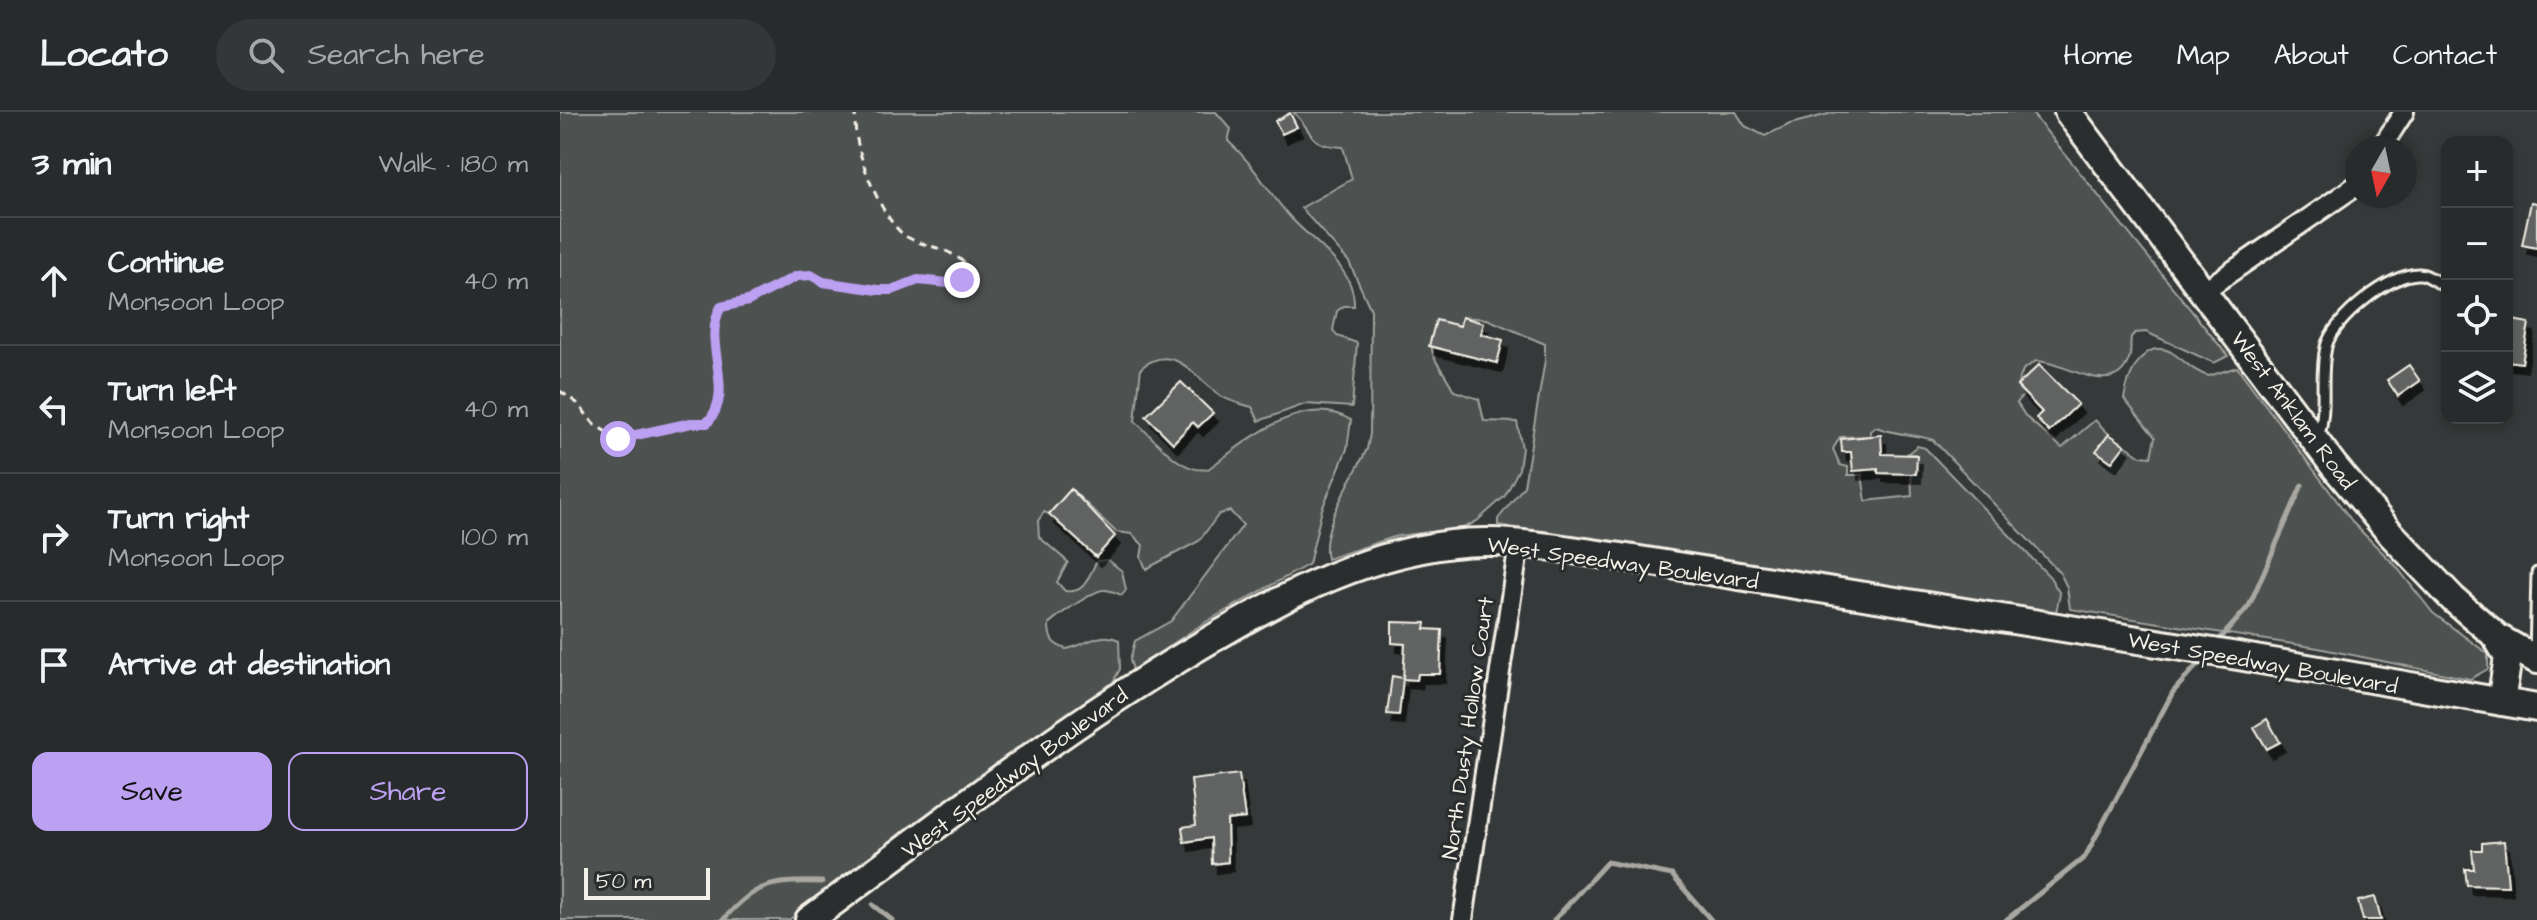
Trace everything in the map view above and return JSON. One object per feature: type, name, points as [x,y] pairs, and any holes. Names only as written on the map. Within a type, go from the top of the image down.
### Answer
[{"type":"main road","name":"West Anklam Road","points":[[2068,112],[2317,442],[2391,534],[2453,599],[2495,635],[2536,649]]},
{"type":"main road","name":"West Speedway Boulevard","points":[[809,920],[1109,701],[1279,600],[1320,580],[1413,550],[1471,542],[1519,544],[2238,656],[2537,708]]},
{"type":"main road","points":[[2495,635],[2508,657],[2501,702]]},
{"type":"street","points":[[2389,136],[2404,112]]},
{"type":"street","points":[[2205,290],[2345,193]]},
{"type":"street","name":"North Dusty Hollow Court","points":[[1463,920],[1519,544]]},
{"type":"lane","points":[[2317,442],[2325,416],[2327,344],[2341,324],[2375,290],[2399,278],[2421,274],[2441,284]]},
{"type":"lane","points":[[2536,649],[2533,618],[2537,573]]},
{"type":"path","points":[[560,391],[577,403],[595,425],[618,439],[691,423],[707,423],[715,414],[720,391],[713,320],[721,307],[748,301],[797,276],[811,275],[823,282],[878,290],[892,290],[918,280],[948,283],[962,280],[968,267],[959,256],[905,236],[888,215],[857,148],[856,112]]},
{"type":"shaded area","points":[[560,112],[1216,112],[1231,129],[1228,141],[1246,159],[1291,218],[1332,257],[1348,280],[1354,306],[1344,306],[1337,311],[1333,330],[1337,336],[1357,343],[1352,407],[1305,404],[1259,421],[1252,407],[1225,398],[1184,365],[1164,358],[1153,360],[1141,368],[1135,421],[1178,461],[1198,469],[1208,469],[1257,434],[1294,416],[1313,412],[1332,413],[1351,420],[1347,449],[1322,509],[1309,564],[1204,623],[1133,670],[1130,660],[1135,641],[1171,621],[1243,525],[1230,511],[1219,514],[1199,541],[1146,569],[1141,557],[1143,545],[1132,534],[1116,532],[1071,489],[1049,514],[1044,512],[1038,521],[1039,537],[1068,562],[1057,582],[1065,591],[1078,590],[1086,583],[1097,561],[1108,560],[1122,571],[1126,590],[1122,595],[1103,590],[1084,599],[1049,624],[1050,634],[1054,643],[1066,649],[1098,638],[1119,640],[1120,669],[1112,684],[868,858],[789,920],[560,920]]},
{"type":"shaded area","points":[[1293,112],[1736,112],[1745,126],[1765,136],[1790,124],[1836,112],[2031,112],[2228,356],[2214,363],[2146,332],[2135,333],[2131,337],[2130,356],[2123,370],[2114,377],[2089,376],[2036,361],[2023,370],[2017,386],[2024,394],[2017,403],[2026,417],[2062,448],[2095,420],[2109,434],[2097,451],[2111,462],[2125,445],[2141,456],[2151,457],[2155,437],[2124,399],[2138,362],[2152,350],[2161,349],[2209,376],[2237,367],[2355,525],[2395,565],[2433,613],[2488,654],[2488,669],[2470,679],[2318,648],[2070,609],[2067,587],[2060,573],[1933,440],[1876,427],[1870,431],[1870,436],[1840,437],[1833,449],[1840,465],[1848,467],[1848,475],[1862,475],[1866,501],[1912,496],[1911,472],[1916,472],[1915,454],[1907,454],[1917,446],[1925,448],[2050,577],[2060,594],[2056,612],[2046,614],[1888,592],[1498,525],[1498,519],[1524,486],[1545,344],[1487,319],[1462,317],[1460,326],[1436,321],[1432,352],[1454,391],[1479,399],[1484,421],[1517,422],[1522,448],[1519,469],[1505,496],[1477,521],[1464,528],[1397,536],[1327,559],[1328,532],[1367,449],[1370,434],[1371,310],[1349,262],[1301,208],[1352,179],[1343,147],[1317,141]]},
{"type":"building","points":[[1290,113],[1297,127],[1282,134],[1275,121]]},
{"type":"building","points":[[2531,202],[2537,203],[2537,248],[2522,245]]},
{"type":"building","points":[[1462,317],[1484,323],[1481,334],[1503,340],[1497,363],[1429,346],[1436,320],[1460,326]]},
{"type":"building","points":[[2513,320],[2529,323],[2522,363],[2513,362]]},
{"type":"building","points":[[2039,365],[2078,404],[2049,432],[2036,418],[2042,412],[2017,386]]},
{"type":"building","points":[[2409,365],[2420,381],[2398,396],[2387,380]]},
{"type":"building","points":[[1181,382],[1213,413],[1198,427],[1193,422],[1173,443],[1146,416]]},
{"type":"building","points":[[2109,434],[2125,445],[2112,462],[2096,451]]},
{"type":"building","points":[[1881,435],[1882,454],[1917,455],[1916,474],[1878,473],[1878,469],[1853,471],[1851,452],[1842,452],[1841,439]]},
{"type":"building","points":[[1071,489],[1115,536],[1096,557],[1049,514]]},
{"type":"building","points":[[1392,622],[1426,623],[1425,629],[1442,630],[1440,674],[1418,674],[1417,680],[1403,679],[1405,644],[1392,643]]},
{"type":"building","points":[[1392,676],[1403,678],[1399,715],[1387,714]]},
{"type":"building","points":[[2267,719],[2280,742],[2267,749],[2254,727]]},
{"type":"building","points":[[1239,774],[1245,818],[1227,820],[1228,862],[1212,864],[1211,838],[1184,842],[1182,827],[1196,825],[1191,780]]},
{"type":"building","points":[[2504,841],[2508,886],[2467,885],[2465,869],[2474,869],[2472,850],[2482,850],[2482,843]]},
{"type":"building","points":[[2375,897],[2381,920],[2363,920],[2358,901]]},
{"type":"waterway","points":[[2220,639],[2249,606],[2302,485]]},
{"type":"waterway","points":[[2006,920],[2085,857],[2173,692],[2198,664]]},
{"type":"waterway","points":[[1554,920],[1607,862],[1672,875],[1711,920]]},
{"type":"waterway","points":[[723,920],[746,898],[766,886],[822,882]]},
{"type":"waterway","points":[[873,905],[892,920]]},
{"type":"route","points":[[618,439],[691,423],[707,423],[715,414],[720,377],[715,363],[713,320],[721,307],[748,301],[773,285],[797,276],[811,275],[823,282],[878,290],[892,290],[918,280],[948,283],[962,280]]}]
